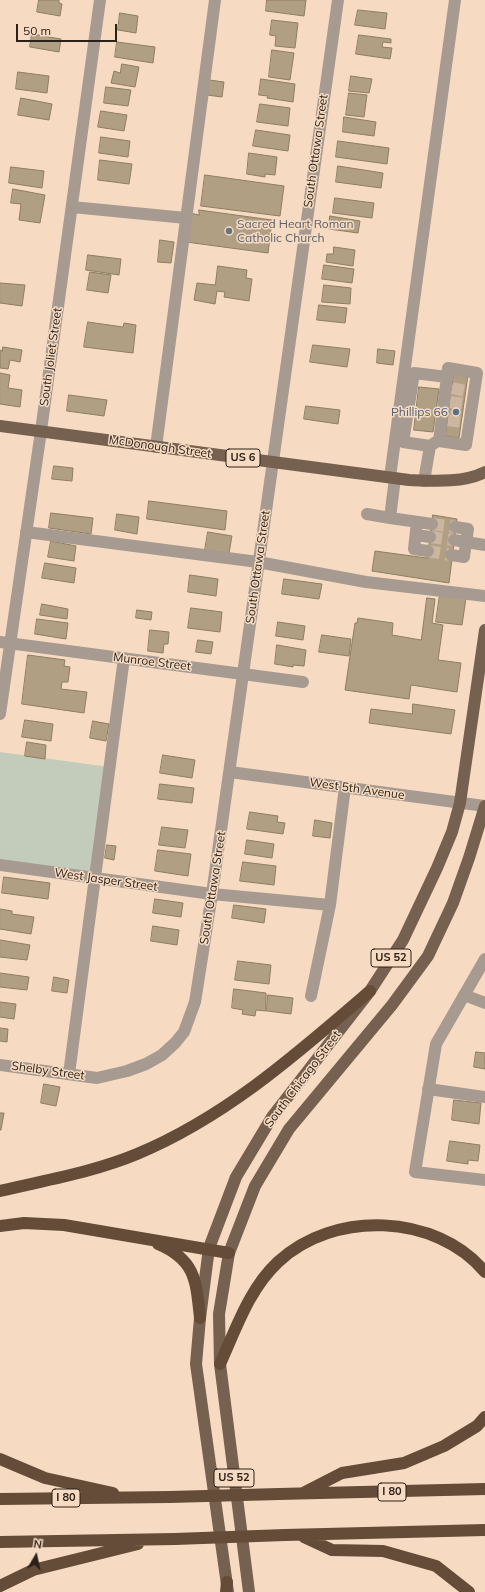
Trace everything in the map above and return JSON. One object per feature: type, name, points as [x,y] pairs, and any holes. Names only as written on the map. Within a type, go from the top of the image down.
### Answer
[{"type":"highway","points":[[0,1191],[95,1168],[136,1154],[173,1137],[244,1094],[299,1052],[370,991]]},
{"type":"highway","points":[[0,1226],[24,1223],[42,1223],[209,1248],[229,1253]]},
{"type":"highway","points":[[220,1364],[252,1294],[278,1262],[309,1240],[343,1228],[378,1224],[415,1230],[447,1242],[479,1265],[485,1272]]},
{"type":"highway","points":[[144,1238],[170,1249],[184,1260],[192,1270],[196,1283],[200,1318]]},
{"type":"highway","points":[[300,1494],[342,1473],[404,1463],[444,1446],[477,1426],[485,1417]]},
{"type":"highway","points":[[0,1459],[45,1478],[132,1497]]},
{"type":"highway","name":"I 80","points":[[0,1499],[170,1497],[485,1489]]},
{"type":"highway","points":[[0,1542],[175,1539],[485,1530]]},
{"type":"highway","points":[[301,1535],[332,1550],[383,1551],[436,1566],[469,1592]]},
{"type":"highway","points":[[0,1586],[33,1570],[158,1539]]},
{"type":"main road","name":"McDonough Street","points":[[0,426],[392,478],[438,482],[479,475],[485,472]]},
{"type":"main road","name":"South Chicago Street","points":[[227,1589],[196,1364],[209,1248],[236,1177],[272,1117],[370,991],[403,940],[437,868],[452,832],[460,802],[485,630]]},
{"type":"main road","name":"South Chicago Street","points":[[249,1592],[220,1364],[219,1314],[229,1253],[255,1186],[289,1129],[392,1005],[428,956],[453,903],[470,858],[485,806]]},
{"type":"street","name":"South Joliet Street","points":[[0,714],[5,642],[26,532],[41,431],[100,0]]},
{"type":"street","points":[[156,447],[215,0]]},
{"type":"street","name":"South Ottawa Street","points":[[97,1078],[146,1064],[162,1055],[184,1032],[195,1002],[230,772],[258,562],[338,0]]},
{"type":"street","points":[[390,518],[392,478],[455,0]]},
{"type":"street","points":[[72,208],[186,218]]},
{"type":"street","points":[[424,481],[435,443],[445,419],[448,385],[448,368],[477,372],[475,388],[468,404],[466,444],[435,443],[403,442],[414,373],[448,385]]},
{"type":"street","points":[[367,514],[432,524]]},
{"type":"street","points":[[417,522],[414,549],[428,551]]},
{"type":"street","points":[[452,555],[464,557],[468,529],[455,527]]},
{"type":"street","points":[[26,532],[258,562],[366,582],[485,596]]},
{"type":"street","points":[[416,535],[430,537]]},
{"type":"street","points":[[454,540],[485,545]]},
{"type":"street","name":"Munroe Street","points":[[5,642],[304,682]]},
{"type":"street","points":[[69,1074],[124,658]]},
{"type":"street","name":"West 5th Avenue","points":[[230,772],[485,806]]},
{"type":"street","points":[[311,996],[330,905],[345,787]]},
{"type":"street","name":"West Jasper Street","points":[[0,865],[212,894],[330,905]]},
{"type":"street","points":[[485,959],[436,1044],[415,1172],[485,1180]]},
{"type":"street","points":[[464,995],[485,1003]]},
{"type":"street","name":"Shelby Street","points":[[0,1065],[97,1078]]},
{"type":"street","points":[[428,1089],[485,1097]]},
{"type":"green space","points":[[0,752],[109,767],[94,876],[0,864]]},
{"type":"building","points":[[39,0],[59,0],[59,3],[62,4],[60,16],[37,12]]},
{"type":"building","points":[[267,0],[306,0],[304,16],[266,11]]},
{"type":"building","points":[[358,10],[387,13],[385,29],[355,25]]},
{"type":"building","points":[[120,13],[138,16],[136,33],[118,30]]},
{"type":"building","points":[[272,20],[298,23],[295,48],[275,46],[276,36],[270,35]]},
{"type":"building","points":[[32,34],[61,39],[59,52],[30,47]]},
{"type":"building","points":[[359,35],[391,39],[391,43],[383,42],[382,47],[392,48],[390,59],[356,54]]},
{"type":"building","points":[[117,42],[155,47],[153,63],[115,57]]},
{"type":"building","points":[[272,50],[294,53],[290,80],[269,77]]},
{"type":"building","points":[[122,64],[139,67],[135,87],[111,83],[114,71],[120,73]]},
{"type":"building","points":[[18,72],[49,76],[47,93],[16,89]]},
{"type":"building","points":[[351,76],[372,79],[369,93],[349,91]]},
{"type":"building","points":[[261,79],[295,84],[293,102],[267,98],[268,96],[259,95]]},
{"type":"building","points":[[209,80],[224,82],[222,97],[207,95]]},
{"type":"building","points":[[106,87],[131,90],[128,106],[104,103]]},
{"type":"building","points":[[349,93],[367,95],[364,117],[346,115]]},
{"type":"building","points":[[21,98],[52,104],[49,120],[18,115]]},
{"type":"building","points":[[260,104],[290,108],[288,126],[257,122]]},
{"type":"building","points":[[101,111],[127,115],[124,131],[98,127]]},
{"type":"building","points":[[344,117],[376,122],[374,136],[343,132]]},
{"type":"building","points":[[256,130],[290,135],[288,151],[253,146]]},
{"type":"building","points":[[101,137],[130,141],[128,157],[99,153]]},
{"type":"building","points":[[338,141],[389,148],[387,164],[336,157]]},
{"type":"building","points":[[249,153],[277,157],[275,175],[265,174],[265,177],[247,174]]},
{"type":"building","points":[[100,160],[132,164],[129,184],[98,180]]},
{"type":"building","points":[[338,166],[383,173],[381,188],[336,182]]},
{"type":"building","points":[[11,167],[44,171],[42,188],[9,183]]},
{"type":"building","points":[[205,175],[284,186],[280,216],[201,206]]},
{"type":"building","points":[[13,189],[45,195],[40,223],[19,220],[21,204],[11,203]]},
{"type":"building","points":[[335,198],[374,203],[372,218],[333,213]]},
{"type":"building","name":"Sacred Heart Roman Catholic Church","points":[[199,210],[272,220],[268,253],[186,242],[190,213],[199,215]]},
{"type":"building","points":[[330,216],[360,221],[358,233],[329,229]]},
{"type":"building","points":[[160,240],[174,242],[171,263],[158,262]]},
{"type":"building","points":[[334,247],[355,250],[353,266],[326,262],[327,254],[333,254]]},
{"type":"building","points":[[88,255],[121,259],[119,275],[86,270]]},
{"type":"building","points":[[324,265],[354,269],[352,283],[322,279]]},
{"type":"building","points":[[218,266],[247,270],[246,278],[252,279],[249,301],[224,297],[225,292],[217,291],[215,304],[194,300],[197,283],[215,285]]},
{"type":"building","points":[[90,272],[111,275],[108,293],[87,290]]},
{"type":"building","points":[[0,283],[25,285],[22,306],[0,303]]},
{"type":"building","points":[[324,285],[351,288],[350,304],[322,302]]},
{"type":"building","points":[[319,305],[347,308],[345,323],[317,320]]},
{"type":"building","points":[[88,322],[123,327],[124,323],[136,325],[133,353],[84,347]]},
{"type":"building","points":[[313,345],[350,349],[347,367],[310,362]]},
{"type":"building","points":[[3,347],[22,350],[20,362],[10,360],[8,369],[0,368],[0,350],[2,351]]},
{"type":"building","points":[[378,349],[395,351],[393,365],[377,363]]},
{"type":"building","points":[[0,373],[10,375],[8,388],[22,390],[20,407],[0,404]]},
{"type":"building","name":"Phillips 66","points":[[454,374],[468,375],[459,438],[446,436]]},
{"type":"building","points":[[419,387],[439,389],[433,432],[414,430]]},
{"type":"building","points":[[69,395],[107,400],[104,416],[67,411]]},
{"type":"building","points":[[306,406],[340,410],[338,424],[304,419]]},
{"type":"building","points":[[54,466],[73,468],[72,481],[52,479]]},
{"type":"building","points":[[149,501],[227,511],[225,530],[147,519]]},
{"type":"building","points":[[51,513],[93,518],[91,534],[49,528]]},
{"type":"building","points":[[117,514],[139,517],[137,534],[115,530]]},
{"type":"building","points":[[433,515],[457,519],[449,583],[372,571],[375,551],[427,558]]},
{"type":"building","points":[[208,532],[232,536],[229,553],[205,550]]},
{"type":"building","points":[[51,541],[76,546],[74,561],[48,557]]},
{"type":"building","points":[[45,563],[76,568],[74,583],[42,578]]},
{"type":"building","points":[[190,575],[218,579],[216,596],[188,592]]},
{"type":"building","points":[[284,579],[322,584],[319,599],[282,594]]},
{"type":"building","points":[[440,594],[466,598],[462,625],[436,622]]},
{"type":"building","points":[[427,598],[435,599],[432,623],[443,625],[438,660],[461,663],[457,692],[411,685],[409,699],[345,690],[355,623],[357,623],[358,618],[393,623],[392,635],[421,640]]},
{"type":"building","points":[[42,604],[68,609],[67,619],[40,615]]},
{"type":"building","points":[[191,608],[222,612],[220,632],[188,628]]},
{"type":"building","points":[[137,610],[152,612],[151,620],[136,618]]},
{"type":"building","points":[[37,619],[68,623],[66,639],[35,634]]},
{"type":"building","points":[[278,622],[305,626],[303,640],[276,636]]},
{"type":"building","points":[[150,630],[169,632],[168,644],[164,644],[163,653],[148,651]]},
{"type":"building","points":[[322,635],[351,639],[349,656],[319,652]]},
{"type":"building","points":[[198,640],[213,642],[211,654],[196,652]]},
{"type":"building","points":[[277,645],[306,650],[304,666],[293,665],[293,667],[275,664]]},
{"type":"building","points":[[28,655],[65,660],[64,666],[70,667],[68,682],[62,682],[61,689],[87,692],[84,713],[22,704]]},
{"type":"building","points":[[413,704],[455,710],[451,734],[369,723],[371,709],[412,714]]},
{"type":"building","points":[[25,720],[53,724],[51,741],[22,737]]},
{"type":"building","points":[[93,721],[109,724],[106,741],[90,738]]},
{"type":"building","points":[[27,742],[46,745],[45,759],[25,756]]},
{"type":"building","points":[[163,755],[195,760],[192,778],[160,773]]},
{"type":"building","points":[[160,784],[194,788],[192,803],[158,799]]},
{"type":"building","points":[[250,812],[278,816],[277,822],[285,823],[283,834],[247,829]]},
{"type":"building","points":[[315,820],[332,823],[330,838],[313,836]]},
{"type":"building","points":[[162,827],[188,830],[185,848],[159,845]]},
{"type":"building","points":[[247,840],[274,844],[272,858],[245,854]]},
{"type":"building","points":[[107,845],[116,846],[114,860],[105,858]]},
{"type":"building","points":[[158,850],[191,854],[188,876],[155,871]]},
{"type":"building","points":[[243,862],[276,866],[274,885],[240,881]]},
{"type":"building","points":[[4,877],[50,883],[48,899],[2,893]]},
{"type":"building","points":[[155,899],[183,903],[181,917],[153,913]]},
{"type":"building","points":[[234,905],[266,909],[264,923],[232,918]]},
{"type":"building","points":[[0,909],[12,911],[12,914],[34,917],[31,934],[0,929]]},
{"type":"building","points":[[153,926],[179,930],[177,945],[151,941]]},
{"type":"building","points":[[0,940],[30,945],[27,960],[0,957]]},
{"type":"building","points":[[238,961],[271,965],[269,984],[235,980]]},
{"type":"building","points":[[0,973],[29,977],[27,990],[0,987]]},
{"type":"building","points":[[54,977],[69,980],[67,993],[52,991]]},
{"type":"building","points":[[234,989],[266,993],[266,1011],[256,1010],[255,1016],[242,1014],[243,1010],[232,1008]]},
{"type":"building","points":[[268,995],[293,998],[291,1014],[267,1011]]},
{"type":"building","points":[[0,1002],[16,1004],[14,1019],[0,1017]]},
{"type":"building","points":[[0,1028],[8,1029],[7,1042],[0,1041]]},
{"type":"building","points":[[476,1052],[485,1053],[485,1069],[474,1067]]},
{"type":"building","points":[[44,1084],[60,1087],[56,1106],[41,1103]]},
{"type":"building","points":[[454,1100],[481,1103],[479,1124],[452,1120]]},
{"type":"building","points":[[0,1113],[4,1113],[1,1130],[0,1130]]},
{"type":"building","points":[[450,1141],[480,1145],[478,1161],[468,1160],[468,1164],[447,1161]]},
{"type":"tunnel","points":[[452,388],[466,391]]},
{"type":"tunnel","points":[[450,402],[464,404]]},
{"type":"tunnel","points":[[448,420],[462,422]]},
{"type":"tunnel","points":[[432,524],[455,527]]},
{"type":"tunnel","points":[[430,537],[454,540]]},
{"type":"tunnel","points":[[428,551],[451,555]]},
{"type":"place","name":"Sacred Heart Roman Catholic Church","points":[[229,231]]},
{"type":"place","name":"Phillips 66","points":[[456,412]]}]
